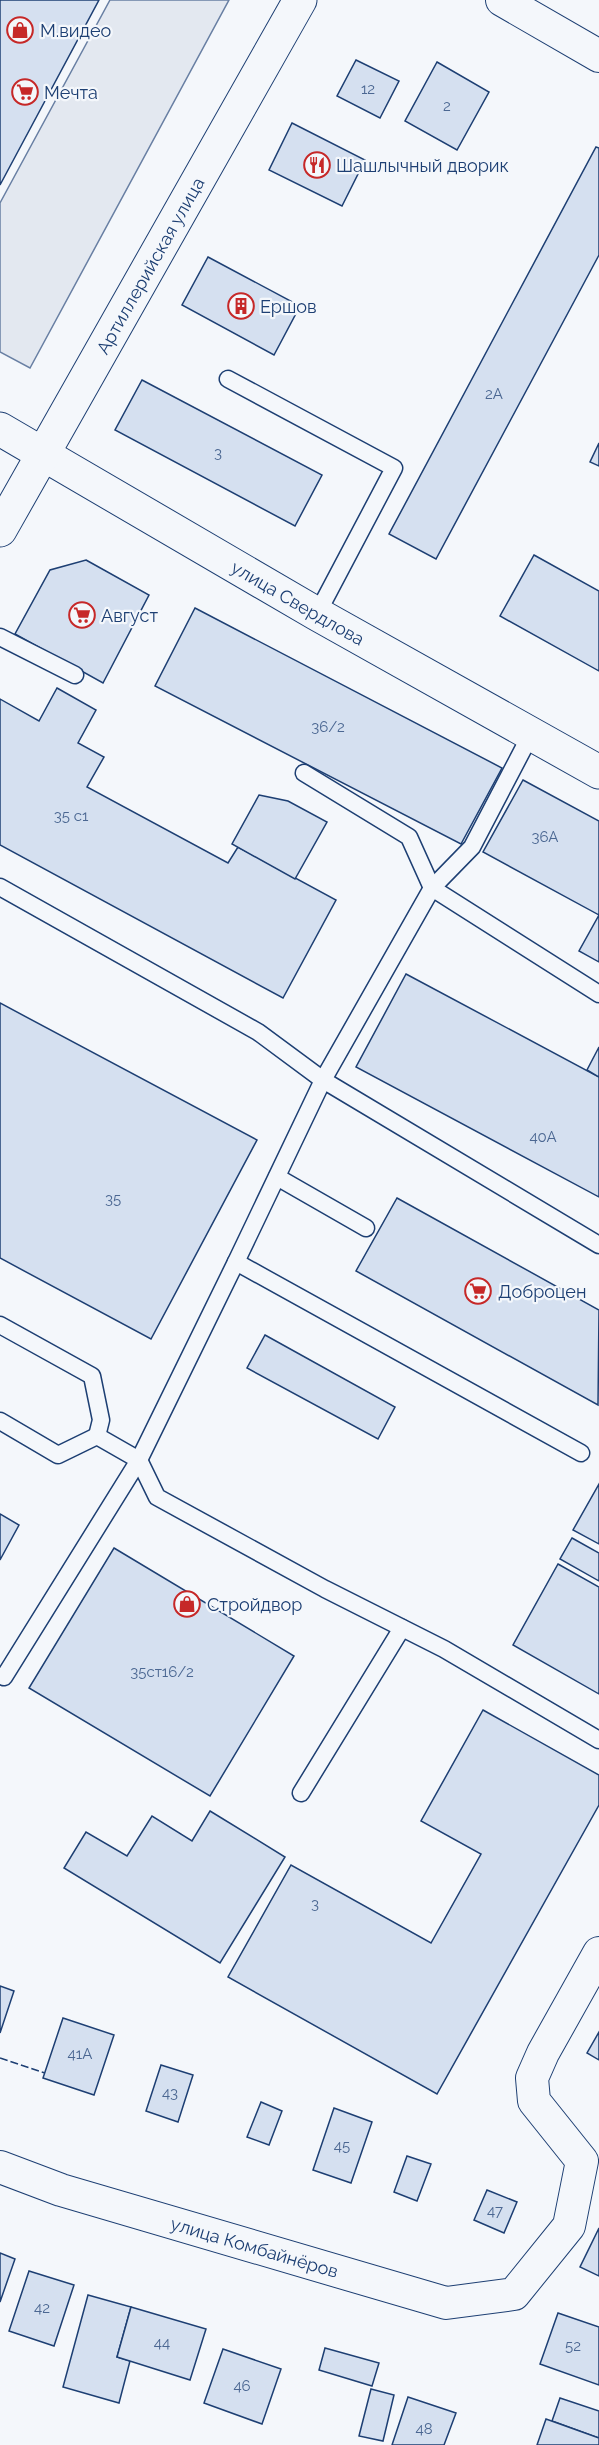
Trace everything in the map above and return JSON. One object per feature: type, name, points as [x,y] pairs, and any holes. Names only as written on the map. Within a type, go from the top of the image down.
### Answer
[{"type":"street","name":"Артиллерийская улица","points":[[0,530],[300,0]]},
{"type":"street","points":[[502,0],[599,57]]},
{"type":"street","name":"улица Свердлова","points":[[0,429],[317,614],[599,772]]},
{"type":"street","points":[[590,2165],[534,2101],[532,2078],[543,2053],[599,1953]]},
{"type":"street","name":"улица Комбайнёров","points":[[0,2167],[61,2190],[446,2303],[514,2294],[569,2226],[590,2165]]},
{"type":"lane","points":[[228,379],[394,468],[317,614]]},
{"type":"lane","points":[[0,638],[75,675]]},
{"type":"lane","points":[[4,1677],[139,1460],[323,1080],[432,888],[472,847],[531,734]]},
{"type":"lane","points":[[304,773],[409,837],[432,888],[599,994]]},
{"type":"lane","points":[[0,886],[258,1032],[323,1080],[599,1245]]},
{"type":"lane","points":[[277,1177],[366,1228]]},
{"type":"lane","points":[[236,1262],[582,1453]]},
{"type":"lane","points":[[0,1325],[92,1376],[100,1420],[97,1436]]},
{"type":"lane","points":[[0,1421],[57,1455],[97,1436]]},
{"type":"lane","points":[[97,1436],[139,1460],[157,1497],[444,1649],[599,1740]]},
{"type":"lane","points":[[301,1793],[402,1628]]},
{"type":"shaded area","points":[[110,0],[229,0],[30,368],[0,352],[0,203]]},
{"type":"building","name":"Мечта","points":[[0,0],[99,0],[0,185]]},
{"type":"building","points":[[356,60],[399,81],[380,118],[337,96]]},
{"type":"building","points":[[437,62],[489,92],[457,150],[405,121]]},
{"type":"building","points":[[292,123],[365,160],[342,206],[269,170]]},
{"type":"building","points":[[596,147],[599,148],[599,255],[436,559],[389,534]]},
{"type":"building","name":"Ершов","points":[[208,257],[300,306],[274,355],[182,305]]},
{"type":"building","points":[[142,380],[322,475],[295,526],[115,430]]},
{"type":"building","points":[[599,443],[599,466],[590,462]]},
{"type":"building","points":[[534,555],[599,591],[599,671],[500,616]]},
{"type":"building","name":"Август","points":[[86,560],[149,595],[103,683],[15,634],[50,570]]},
{"type":"building","points":[[195,608],[502,768],[461,844],[155,686]]},
{"type":"building","points":[[57,688],[96,710],[78,743],[104,757],[87,787],[228,863],[238,847],[336,900],[283,998],[0,845],[0,699],[39,721]]},
{"type":"building","points":[[523,780],[599,821],[599,915],[483,852]]},
{"type":"building","points":[[259,795],[288,801],[327,822],[295,879],[232,844]]},
{"type":"building","points":[[599,915],[599,962],[579,951]]},
{"type":"building","points":[[406,974],[599,1077],[599,1197],[356,1067]]},
{"type":"building","points":[[0,1003],[257,1140],[151,1339],[0,1258]]},
{"type":"building","points":[[599,1047],[599,1077],[587,1070]]},
{"type":"building","name":"Доброцен","points":[[397,1198],[599,1310],[598,1405],[356,1271]]},
{"type":"building","points":[[265,1335],[395,1407],[378,1439],[247,1368]]},
{"type":"building","points":[[599,1484],[599,1544],[573,1530]]},
{"type":"building","points":[[0,1514],[19,1525],[0,1560]]},
{"type":"building","points":[[572,1538],[599,1553],[599,1581],[560,1559]]},
{"type":"building","points":[[114,1548],[294,1656],[210,1796],[29,1688]]},
{"type":"building","points":[[558,1564],[599,1587],[599,1694],[513,1645]]},
{"type":"building","points":[[483,1710],[599,1775],[599,1805],[437,2094],[228,1977],[291,1865],[431,1943],[481,1854],[421,1821]]},
{"type":"building","points":[[210,1811],[285,1857],[220,1963],[64,1868],[86,1832],[127,1856],[152,1816],[192,1841]]},
{"type":"building","points":[[0,1986],[14,1991],[0,2033]]},
{"type":"building","points":[[63,2018],[114,2035],[94,2095],[43,2078]]},
{"type":"building","points":[[599,2032],[599,2060],[587,2053]]},
{"type":"building","points":[[161,2065],[193,2075],[178,2122],[146,2111]]},
{"type":"building","points":[[261,2102],[282,2111],[269,2145],[247,2137]]},
{"type":"building","points":[[334,2108],[372,2122],[351,2183],[313,2170]]},
{"type":"building","points":[[407,2156],[431,2164],[417,2201],[394,2192]]},
{"type":"building","points":[[487,2190],[517,2202],[504,2233],[474,2220]]},
{"type":"building","points":[[599,2228],[599,2276],[580,2267]]},
{"type":"building","points":[[0,2253],[15,2259],[0,2302]]},
{"type":"building","points":[[29,2271],[74,2285],[54,2346],[9,2331]]},
{"type":"building","points":[[88,2295],[131,2307],[117,2357],[130,2361],[119,2403],[63,2387]]},
{"type":"building","points":[[131,2307],[206,2329],[190,2380],[117,2357]]},
{"type":"building","points":[[558,2313],[599,2327],[599,2385],[540,2364]]},
{"type":"building","points":[[325,2348],[379,2363],[372,2386],[319,2370]]},
{"type":"building","points":[[223,2349],[281,2369],[262,2424],[204,2403]]},
{"type":"building","points":[[371,2389],[394,2395],[383,2441],[359,2436]]},
{"type":"building","points":[[408,2397],[456,2413],[444,2445],[392,2445]]},
{"type":"building","points":[[560,2398],[599,2411],[599,2438],[552,2421]]},
{"type":"building","points":[[546,2419],[599,2438],[599,2445],[537,2445]]},
{"type":"fence","points":[[0,2058],[45,2073]]},
{"type":"place","name":"М.видео","points":[[20,30]]},
{"type":"place","name":"Мечта","points":[[25,92]]},
{"type":"place","name":"Шашлычный дворик","points":[[317,165]]},
{"type":"place","name":"Ершов","points":[[241,306]]},
{"type":"place","name":"Август","points":[[82,615]]},
{"type":"place","name":"Доброцен","points":[[478,1291]]},
{"type":"place","name":"Стройдвор","points":[[187,1604]]}]
